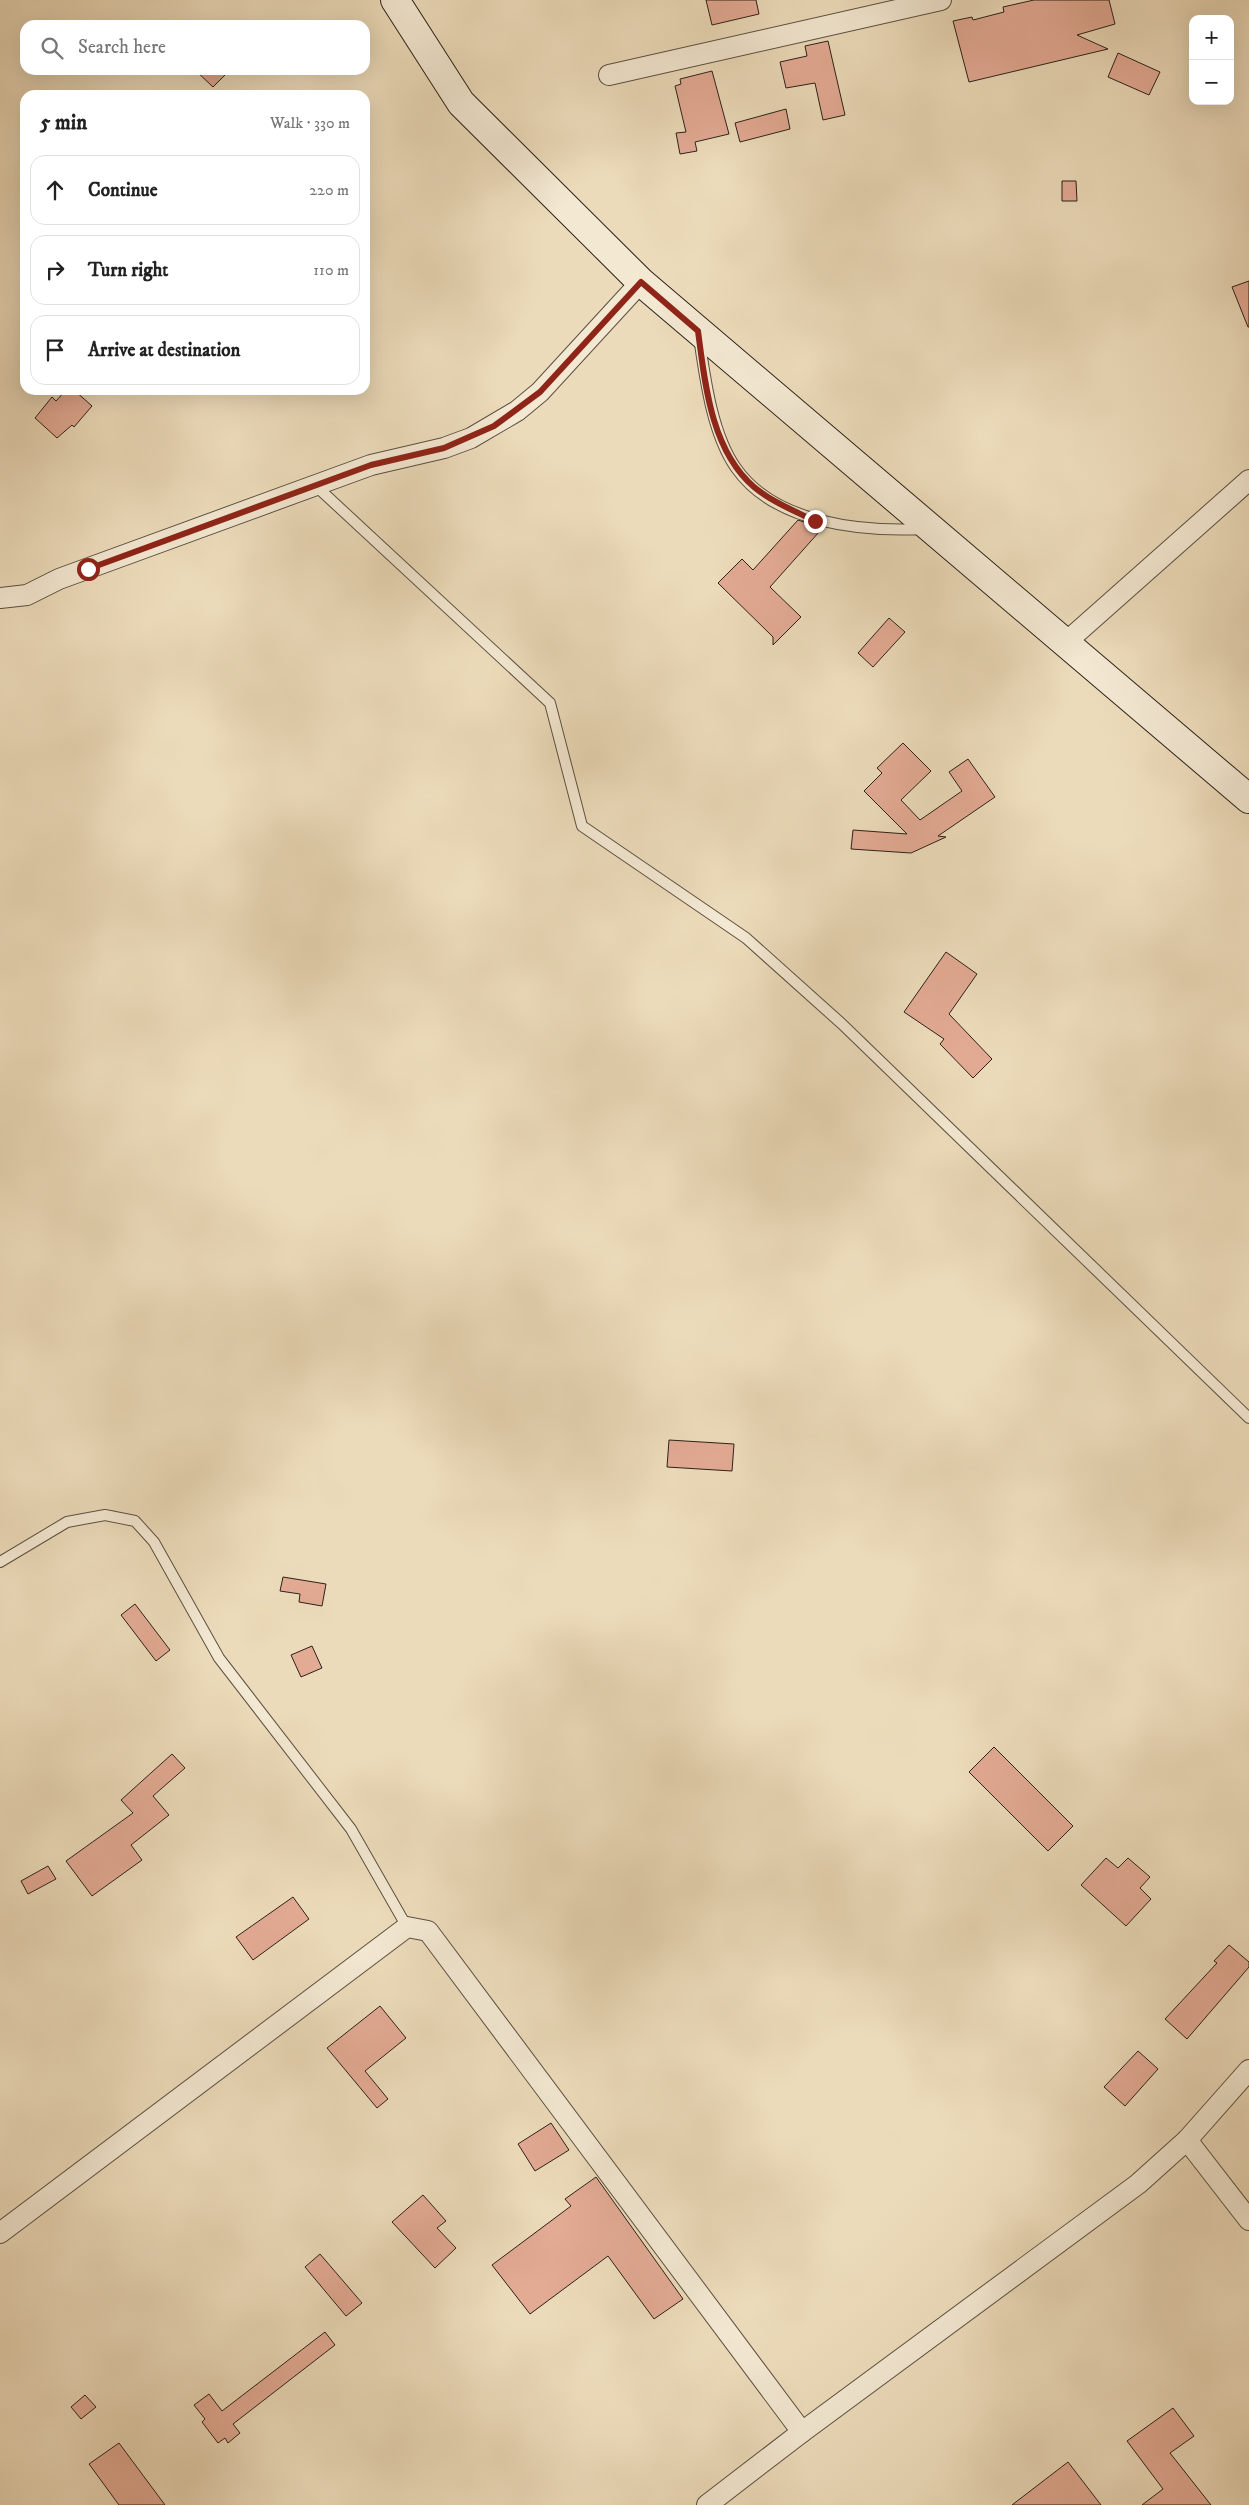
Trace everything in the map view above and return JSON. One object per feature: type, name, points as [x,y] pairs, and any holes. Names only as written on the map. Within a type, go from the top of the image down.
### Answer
[{"type":"main road","points":[[395,0],[461,103],[641,282],[1064,644],[1249,799]]},
{"type":"street","points":[[610,75],[941,0]]},
{"type":"street","points":[[0,598],[27,595],[59,579],[371,465],[444,448],[494,426],[540,392],[641,282]]},
{"type":"street","points":[[1064,644],[1123,594],[1249,480]]},
{"type":"street","points":[[0,2233],[407,1926],[428,1931],[802,2432]]},
{"type":"street","points":[[708,2505],[802,2432],[1138,2184],[1188,2140],[1249,2070]]},
{"type":"street","points":[[1188,2140],[1249,2220]]},
{"type":"lane","points":[[698,331],[705,383],[716,426],[736,468],[755,488],[777,503],[815,521],[906,530],[929,528]]},
{"type":"lane","points":[[316,486],[550,703],[582,826],[746,938],[842,1024],[1249,1418]]},
{"type":"lane","points":[[0,1562],[68,1522],[105,1515],[134,1521],[154,1542],[219,1658],[351,1829],[407,1926]]},
{"type":"building","points":[[706,0],[756,0],[759,14],[712,25]]},
{"type":"building","points":[[1034,0],[1109,0],[1115,24],[1077,35],[1108,49],[969,82],[953,21],[972,17],[973,20],[1004,12],[1003,7]]},
{"type":"building","points":[[828,41],[845,115],[823,120],[815,83],[786,88],[780,62],[807,56],[805,46]]},
{"type":"building","points":[[1118,53],[1160,72],[1149,95],[1108,77]]},
{"type":"building","points":[[712,71],[729,134],[695,142],[697,151],[680,154],[676,133],[686,132],[675,86],[681,84],[680,79]]},
{"type":"building","points":[[200,75],[225,75],[213,87]]},
{"type":"building","points":[[786,109],[790,129],[740,142],[735,123]]},
{"type":"building","points":[[1062,181],[1076,181],[1077,201],[1062,201]]},
{"type":"building","points":[[1249,281],[1249,327],[1248,327],[1232,287]]},
{"type":"building","points":[[61,395],[80,395],[92,406],[74,427],[72,425],[57,438],[35,418],[52,397],[56,401]]},
{"type":"building","points":[[798,520],[810,524],[819,532],[770,587],[801,617],[773,645],[773,637],[718,583],[742,559],[753,570]]},
{"type":"building","points":[[889,618],[905,632],[873,667],[858,653]]},
{"type":"building","points":[[903,743],[931,771],[901,800],[920,820],[962,791],[949,772],[968,759],[995,797],[938,836],[946,837],[911,853],[851,849],[853,830],[907,834],[864,791],[882,773],[877,768]]},
{"type":"building","points":[[946,952],[977,974],[949,1014],[992,1059],[973,1078],[940,1044],[944,1039],[904,1012]]},
{"type":"building","points":[[669,1440],[734,1444],[732,1471],[667,1467]]},
{"type":"building","points":[[283,1577],[326,1584],[322,1606],[299,1602],[300,1594],[280,1591]]},
{"type":"building","points":[[135,1604],[170,1650],[156,1661],[121,1615]]},
{"type":"building","points":[[312,1646],[322,1668],[301,1677],[291,1655]]},
{"type":"building","points":[[994,1747],[1073,1826],[1048,1851],[969,1772]]},
{"type":"building","points":[[172,1754],[185,1768],[153,1796],[169,1815],[131,1845],[142,1860],[92,1896],[66,1861],[133,1813],[121,1800]]},
{"type":"building","points":[[1106,1858],[1118,1868],[1128,1858],[1150,1877],[1140,1888],[1151,1899],[1126,1926],[1081,1885]]},
{"type":"building","points":[[48,1866],[56,1879],[28,1894],[21,1881]]},
{"type":"building","points":[[293,1897],[309,1919],[253,1960],[236,1937]]},
{"type":"building","points":[[1229,1945],[1249,1962],[1249,1967],[1187,2039],[1165,2019],[1217,1963],[1214,1961]]},
{"type":"building","points":[[380,2006],[406,2038],[365,2071],[388,2099],[377,2108],[327,2048]]},
{"type":"building","points":[[1138,2051],[1158,2069],[1125,2106],[1104,2087]]},
{"type":"building","points":[[551,2123],[569,2150],[535,2171],[518,2144]]},
{"type":"building","points":[[596,2177],[683,2299],[654,2319],[608,2256],[530,2314],[492,2265],[571,2206],[565,2199]]},
{"type":"building","points":[[423,2195],[446,2221],[437,2228],[456,2248],[435,2268],[392,2222]]},
{"type":"building","points":[[320,2254],[362,2303],[346,2316],[305,2267]]},
{"type":"building","points":[[325,2332],[335,2345],[233,2424],[240,2433],[228,2443],[225,2438],[218,2443],[202,2422],[205,2419],[194,2405],[209,2394],[222,2411]]},
{"type":"building","points":[[85,2395],[96,2407],[81,2419],[71,2407]]},
{"type":"building","points":[[1173,2408],[1194,2436],[1170,2453],[1211,2505],[1142,2505],[1163,2489],[1127,2441]]},
{"type":"building","points":[[119,2443],[165,2505],[119,2505],[89,2464]]},
{"type":"building","points":[[1068,2462],[1101,2505],[1012,2505]]},
{"type":"route","points":[[88,569],[371,465],[444,448],[471,438],[517,411],[540,392],[641,282],[698,331],[705,383],[716,426],[736,468],[755,488],[777,503],[815,521]]}]
